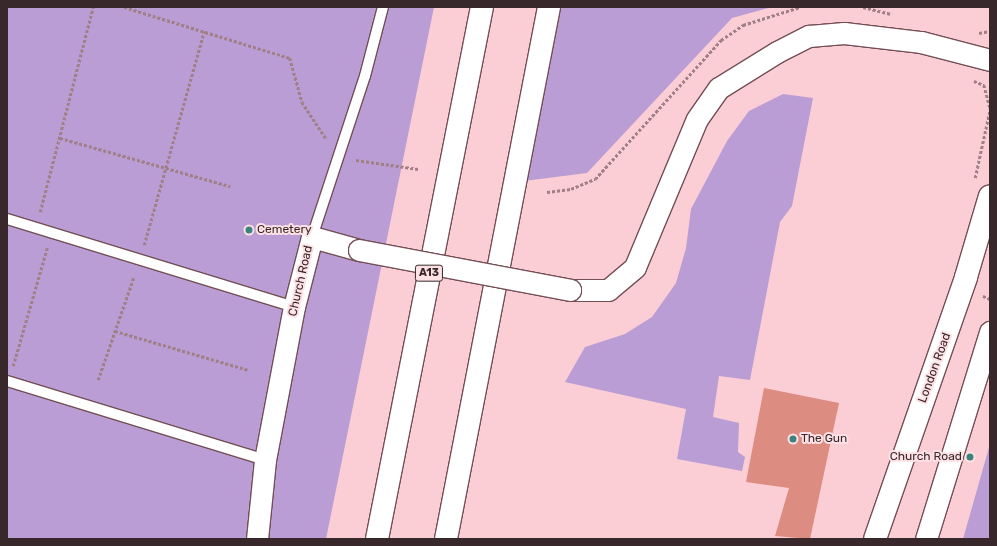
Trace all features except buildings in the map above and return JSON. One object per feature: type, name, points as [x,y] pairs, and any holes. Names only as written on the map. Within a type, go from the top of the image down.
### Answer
[{"type":"main road","name":"A13","points":[[377,539],[482,7]]},
{"type":"main road","points":[[446,539],[549,7]]},
{"type":"main road","name":"London Road","points":[[874,539],[964,284],[990,196]]},
{"type":"street","name":"Church Road","points":[[257,539],[265,460],[294,307],[312,236],[359,250],[570,290],[608,290],[635,267],[697,119],[719,88],[777,52],[809,36],[844,33],[921,42],[990,60]]},
{"type":"street","points":[[926,539],[990,332]]},
{"type":"lane","points":[[312,236],[365,76],[383,7]]},
{"type":"lane","points":[[7,219],[52,232],[139,261],[294,307]]},
{"type":"lane","points":[[8,381],[265,460]]},
{"type":"path","points":[[36,227],[93,7]]},
{"type":"path","points":[[124,7],[290,58],[302,102],[337,157],[418,169]]},
{"type":"path","points":[[547,192],[572,190],[595,179],[721,40],[744,25],[800,7]]},
{"type":"path","points":[[98,380],[139,261],[204,31]]},
{"type":"path","points":[[970,79],[984,85],[990,107]]},
{"type":"path","points":[[60,138],[230,186]]},
{"type":"path","points":[[8,381],[52,232]]},
{"type":"path","points":[[115,331],[248,370]]},
{"type":"shaded area","points":[[7,7],[434,7],[326,539],[7,539]]},
{"type":"shaded area","points":[[559,7],[772,7],[732,18],[587,173],[524,181]]},
{"type":"shaded area","points":[[783,94],[813,98],[792,206],[780,222],[750,380],[719,376],[713,417],[739,423],[738,452],[745,457],[742,471],[677,459],[686,409],[565,382],[585,347],[625,334],[652,317],[676,283],[686,248],[691,209],[727,141],[749,111]]},
{"type":"shaded area","points":[[990,444],[990,539],[963,539]]},
{"type":"place","name":"Cemetery","points":[[249,230]]},
{"type":"place","name":"The Gun","points":[[793,439]]},
{"type":"place","name":"Church Road","points":[[970,457]]}]
